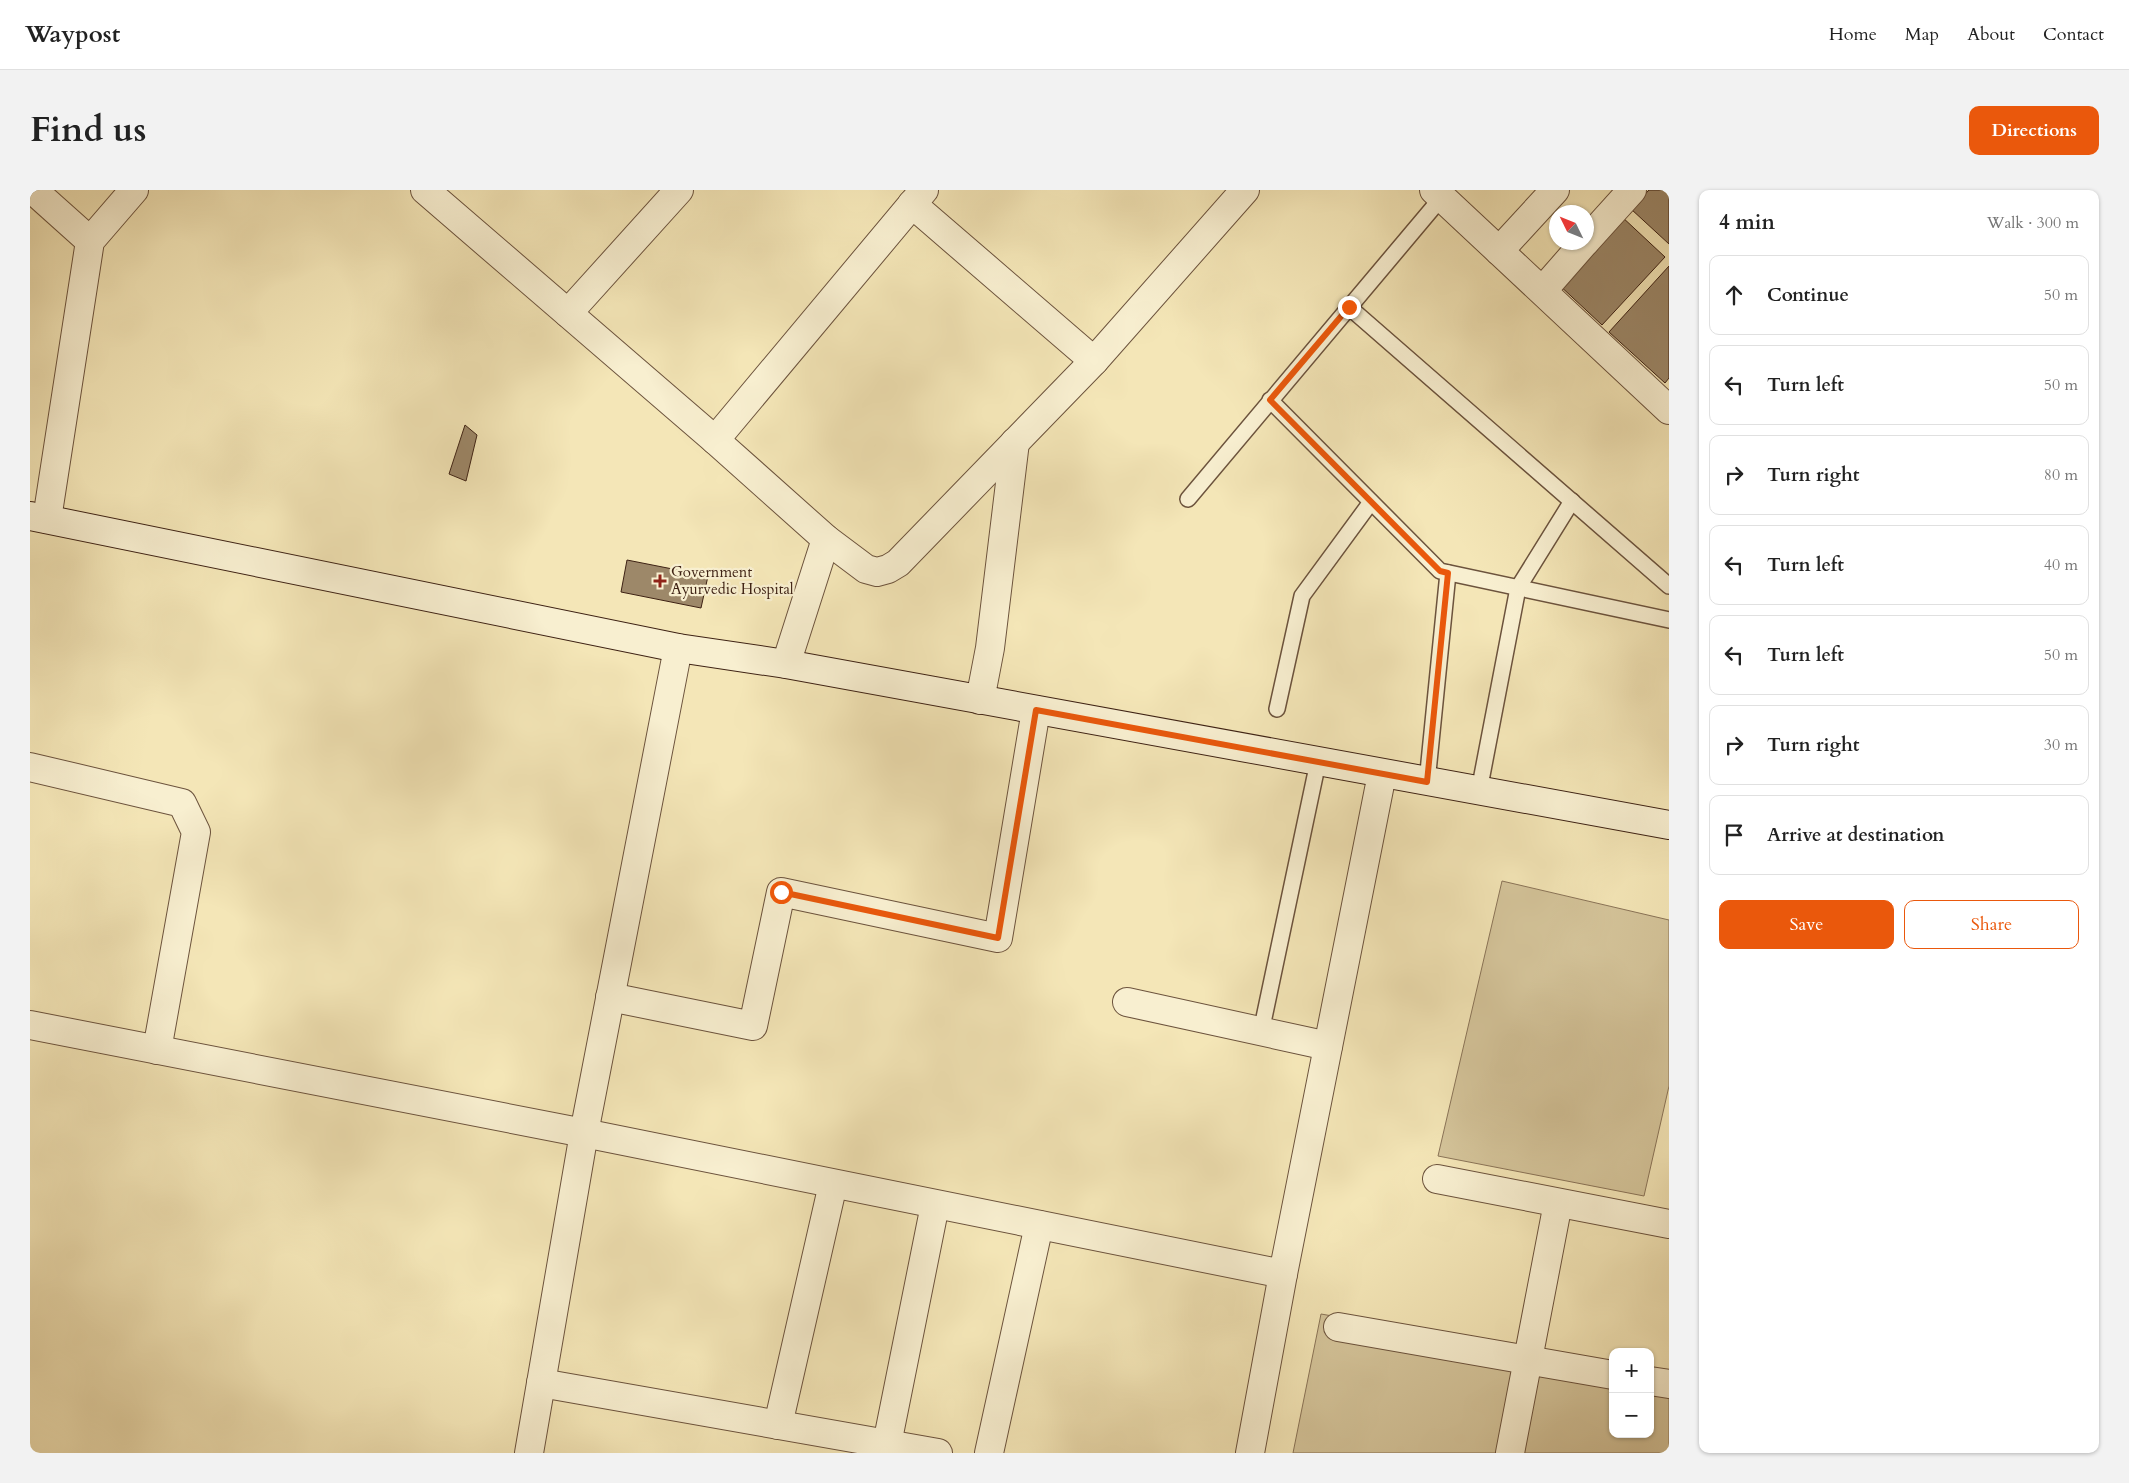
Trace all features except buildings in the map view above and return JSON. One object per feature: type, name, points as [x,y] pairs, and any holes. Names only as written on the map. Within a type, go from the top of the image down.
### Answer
[{"type":"street","points":[[34,190],[90,241]]},
{"type":"street","points":[[134,190],[90,241],[38,518],[678,648],[786,664],[1669,825]]},
{"type":"street","points":[[425,190],[716,440],[826,539],[866,569],[877,572],[888,570],[898,563],[1016,442],[1094,361],[1245,190]]},
{"type":"street","points":[[568,313],[679,190]]},
{"type":"street","points":[[1499,251],[1554,190]]},
{"type":"street","points":[[1594,233],[1632,190]]},
{"type":"street","points":[[1438,193],[1669,410]]},
{"type":"street","points":[[716,440],[918,197],[1094,361]]},
{"type":"street","points":[[1542,290],[1579,250]]},
{"type":"street","points":[[980,700],[990,648],[1016,442]]},
{"type":"street","points":[[786,664],[826,539]]},
{"type":"street","points":[[529,1453],[584,1133],[678,648]]},
{"type":"street","points":[[610,997],[753,1026],[781,892],[998,938],[1036,710]]},
{"type":"street","points":[[30,767],[182,803],[196,832],[157,1050]]},
{"type":"street","points":[[1250,1453],[1283,1274],[1382,774]]},
{"type":"street","points":[[1127,1002],[1328,1046]]},
{"type":"street","points":[[30,1025],[584,1133],[1283,1274]]},
{"type":"street","points":[[1437,1179],[1669,1224]]},
{"type":"street","points":[[778,1425],[833,1184]]},
{"type":"street","points":[[1510,1453],[1558,1203]]},
{"type":"street","points":[[887,1444],[935,1204]]},
{"type":"street","points":[[989,1453],[1039,1225]]},
{"type":"street","points":[[1338,1327],[1609,1374]]},
{"type":"street","points":[[1654,1382],[1669,1384]]},
{"type":"street","points":[[541,1384],[938,1453]]},
{"type":"lane","points":[[1188,500],[1349,307],[1438,193]]},
{"type":"lane","points":[[1349,307],[1669,586]]},
{"type":"lane","points":[[1270,400],[1440,571],[1669,620]]},
{"type":"lane","points":[[1479,791],[1518,588],[1572,501]]},
{"type":"lane","points":[[1277,709],[1302,596],[1371,502]]},
{"type":"lane","points":[[1427,782],[1448,573]]},
{"type":"lane","points":[[1261,1032],[1318,762]]},
{"type":"shaded area","points":[[1502,881],[1669,920],[1669,1086],[1644,1196],[1438,1156]]},
{"type":"shaded area","points":[[1321,1314],[1609,1364],[1609,1438],[1654,1438],[1654,1372],[1669,1374],[1669,1453],[1293,1453]]},
{"type":"place","name":"Government Ayurvedic Hospital","points":[[660,581]]},
{"type":"route","points":[[781,892],[998,938],[1036,710],[1427,782],[1448,573],[1440,571],[1270,400],[1349,307]]}]
